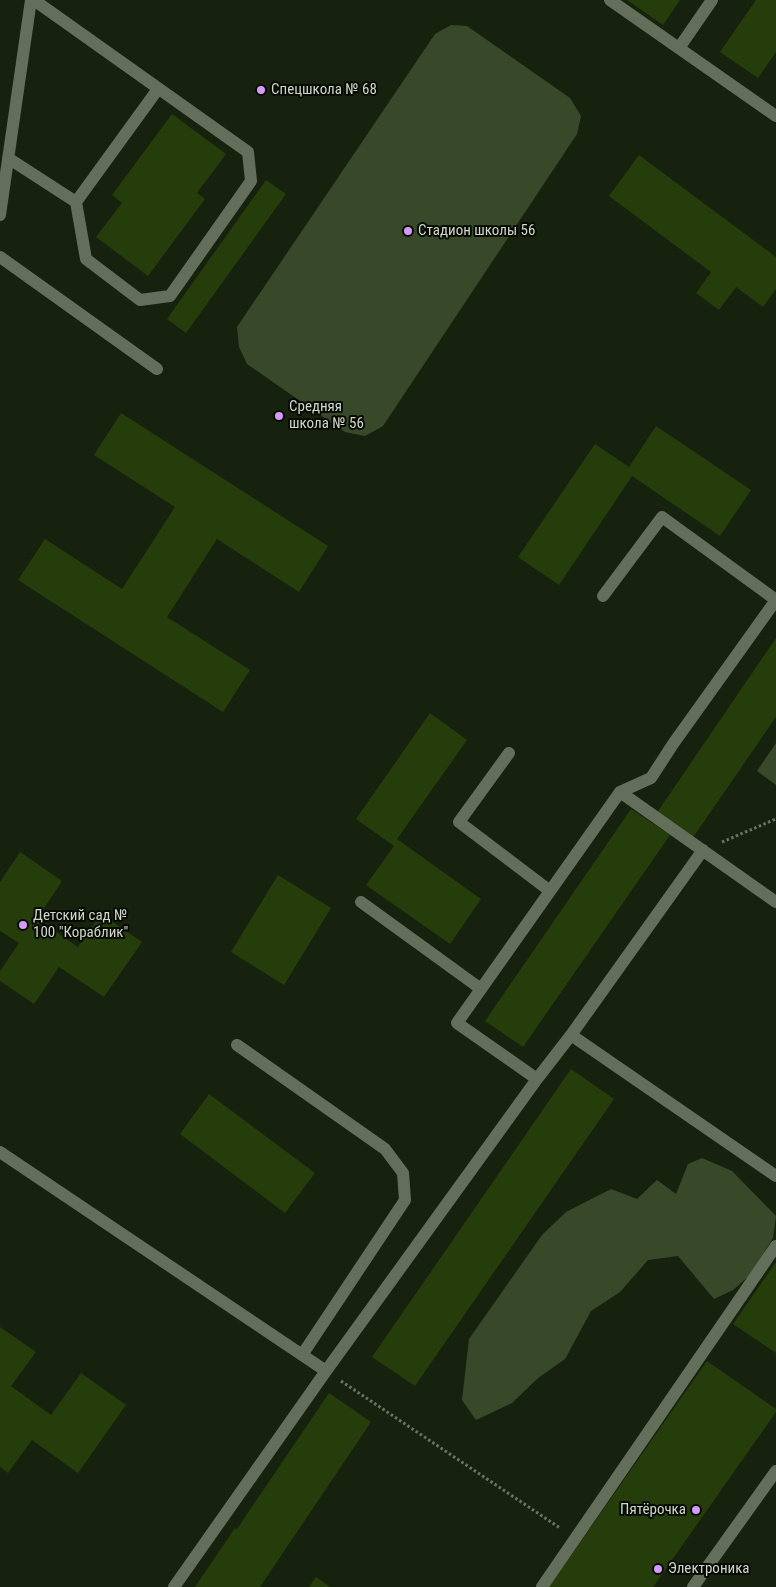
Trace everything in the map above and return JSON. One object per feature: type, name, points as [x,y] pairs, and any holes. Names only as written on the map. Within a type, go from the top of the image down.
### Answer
[{"type":"lane","points":[[0,215],[2,192],[33,0],[248,152],[252,181],[170,296],[140,300],[86,259],[76,202],[158,89]]},
{"type":"lane","points":[[610,0],[776,116]]},
{"type":"lane","points":[[679,48],[712,0]]},
{"type":"lane","points":[[8,158],[76,202]]},
{"type":"lane","points":[[0,257],[157,368]]},
{"type":"lane","points":[[537,1079],[457,1023],[620,792],[651,778],[673,744],[776,600],[662,517],[603,596]]},
{"type":"lane","points":[[508,753],[459,822],[550,891]]},
{"type":"lane","points":[[620,792],[776,902]]},
{"type":"lane","points":[[174,1587],[326,1371],[537,1079],[572,1035],[703,850]]},
{"type":"lane","points":[[361,902],[481,989]]},
{"type":"lane","points":[[572,1035],[776,1176]]},
{"type":"lane","points":[[237,1045],[385,1149],[403,1173],[405,1200],[302,1355]]},
{"type":"lane","points":[[0,1152],[326,1371]]},
{"type":"lane","points":[[542,1587],[776,1246]]},
{"type":"lane","points":[[693,1587],[776,1470]]},
{"type":"path","points":[[703,850],[776,819]]},
{"type":"path","points":[[326,1371],[576,1538]]},
{"type":"green space","name":"Стадион школы 56","points":[[451,25],[467,26],[570,98],[581,116],[577,134],[383,426],[365,436],[345,432],[247,364],[239,347],[237,327],[435,34]]},
{"type":"green space","points":[[776,743],[776,785],[757,771]]},
{"type":"green space","points":[[702,1158],[732,1171],[776,1216],[773,1238],[750,1275],[733,1290],[714,1299],[678,1256],[648,1260],[620,1292],[591,1311],[565,1359],[538,1378],[512,1403],[476,1420],[462,1400],[469,1339],[542,1235],[566,1212],[611,1189],[637,1199],[657,1180],[676,1194],[688,1164]]},
{"type":"building","points":[[627,0],[680,0],[663,25]]},
{"type":"building","points":[[756,0],[776,0],[776,52],[758,78],[720,52]]},
{"type":"building","points":[[172,114],[226,154],[197,193],[205,199],[148,276],[96,237],[122,203],[112,195]]},
{"type":"building","points":[[639,155],[776,257],[776,289],[763,307],[736,287],[719,310],[696,293],[711,272],[609,196]]},
{"type":"building","points":[[266,180],[286,194],[186,333],[167,319]]},
{"type":"building","points":[[121,413],[328,546],[299,592],[217,539],[167,617],[250,670],[223,712],[18,580],[45,539],[122,589],[175,507],[94,455]]},
{"type":"building","points":[[656,426],[751,490],[720,536],[632,476],[559,585],[518,557],[595,444],[629,467]]},
{"type":"building","points":[[776,638],[776,717],[692,839],[656,814]]},
{"type":"building","points":[[430,713],[467,740],[397,839],[481,899],[450,944],[366,885],[394,846],[356,819]]},
{"type":"building","points":[[631,809],[670,835],[523,1047],[485,1021]]},
{"type":"building","name":"Детский сад № 100 \"Кораблик\"","points":[[20,852],[62,881],[37,919],[78,947],[101,914],[142,942],[104,997],[59,967],[34,1004],[0,981],[0,971],[19,943],[0,931],[0,882]]},
{"type":"building","points":[[278,875],[331,908],[284,985],[231,952]]},
{"type":"building","points":[[571,1069],[614,1099],[415,1386],[372,1357]]},
{"type":"building","points":[[209,1094],[315,1173],[285,1213],[180,1134]]},
{"type":"building","points":[[776,1262],[776,1353],[733,1324]]},
{"type":"building","points":[[0,1327],[36,1352],[11,1386],[51,1415],[81,1373],[126,1405],[78,1473],[32,1440],[8,1473],[0,1467]]},
{"type":"building","points":[[707,1361],[776,1409],[776,1412],[653,1587],[549,1587]]},
{"type":"building","points":[[329,1393],[371,1422],[260,1587],[195,1587],[235,1528],[237,1529]]},
{"type":"building","points":[[316,1577],[330,1587],[309,1587]]},
{"type":"place","name":"Спецшкола № 68","points":[[261,90]]},
{"type":"place","name":"Стадион школы 56","points":[[408,231]]},
{"type":"place","name":"Средняя школа № 56","points":[[279,416]]},
{"type":"place","name":"Детский сад № 100 \"Кораблик\"","points":[[23,925]]},
{"type":"place","name":"Пятёрочка","points":[[696,1510]]},
{"type":"place","name":"Электроника","points":[[658,1569]]}]
